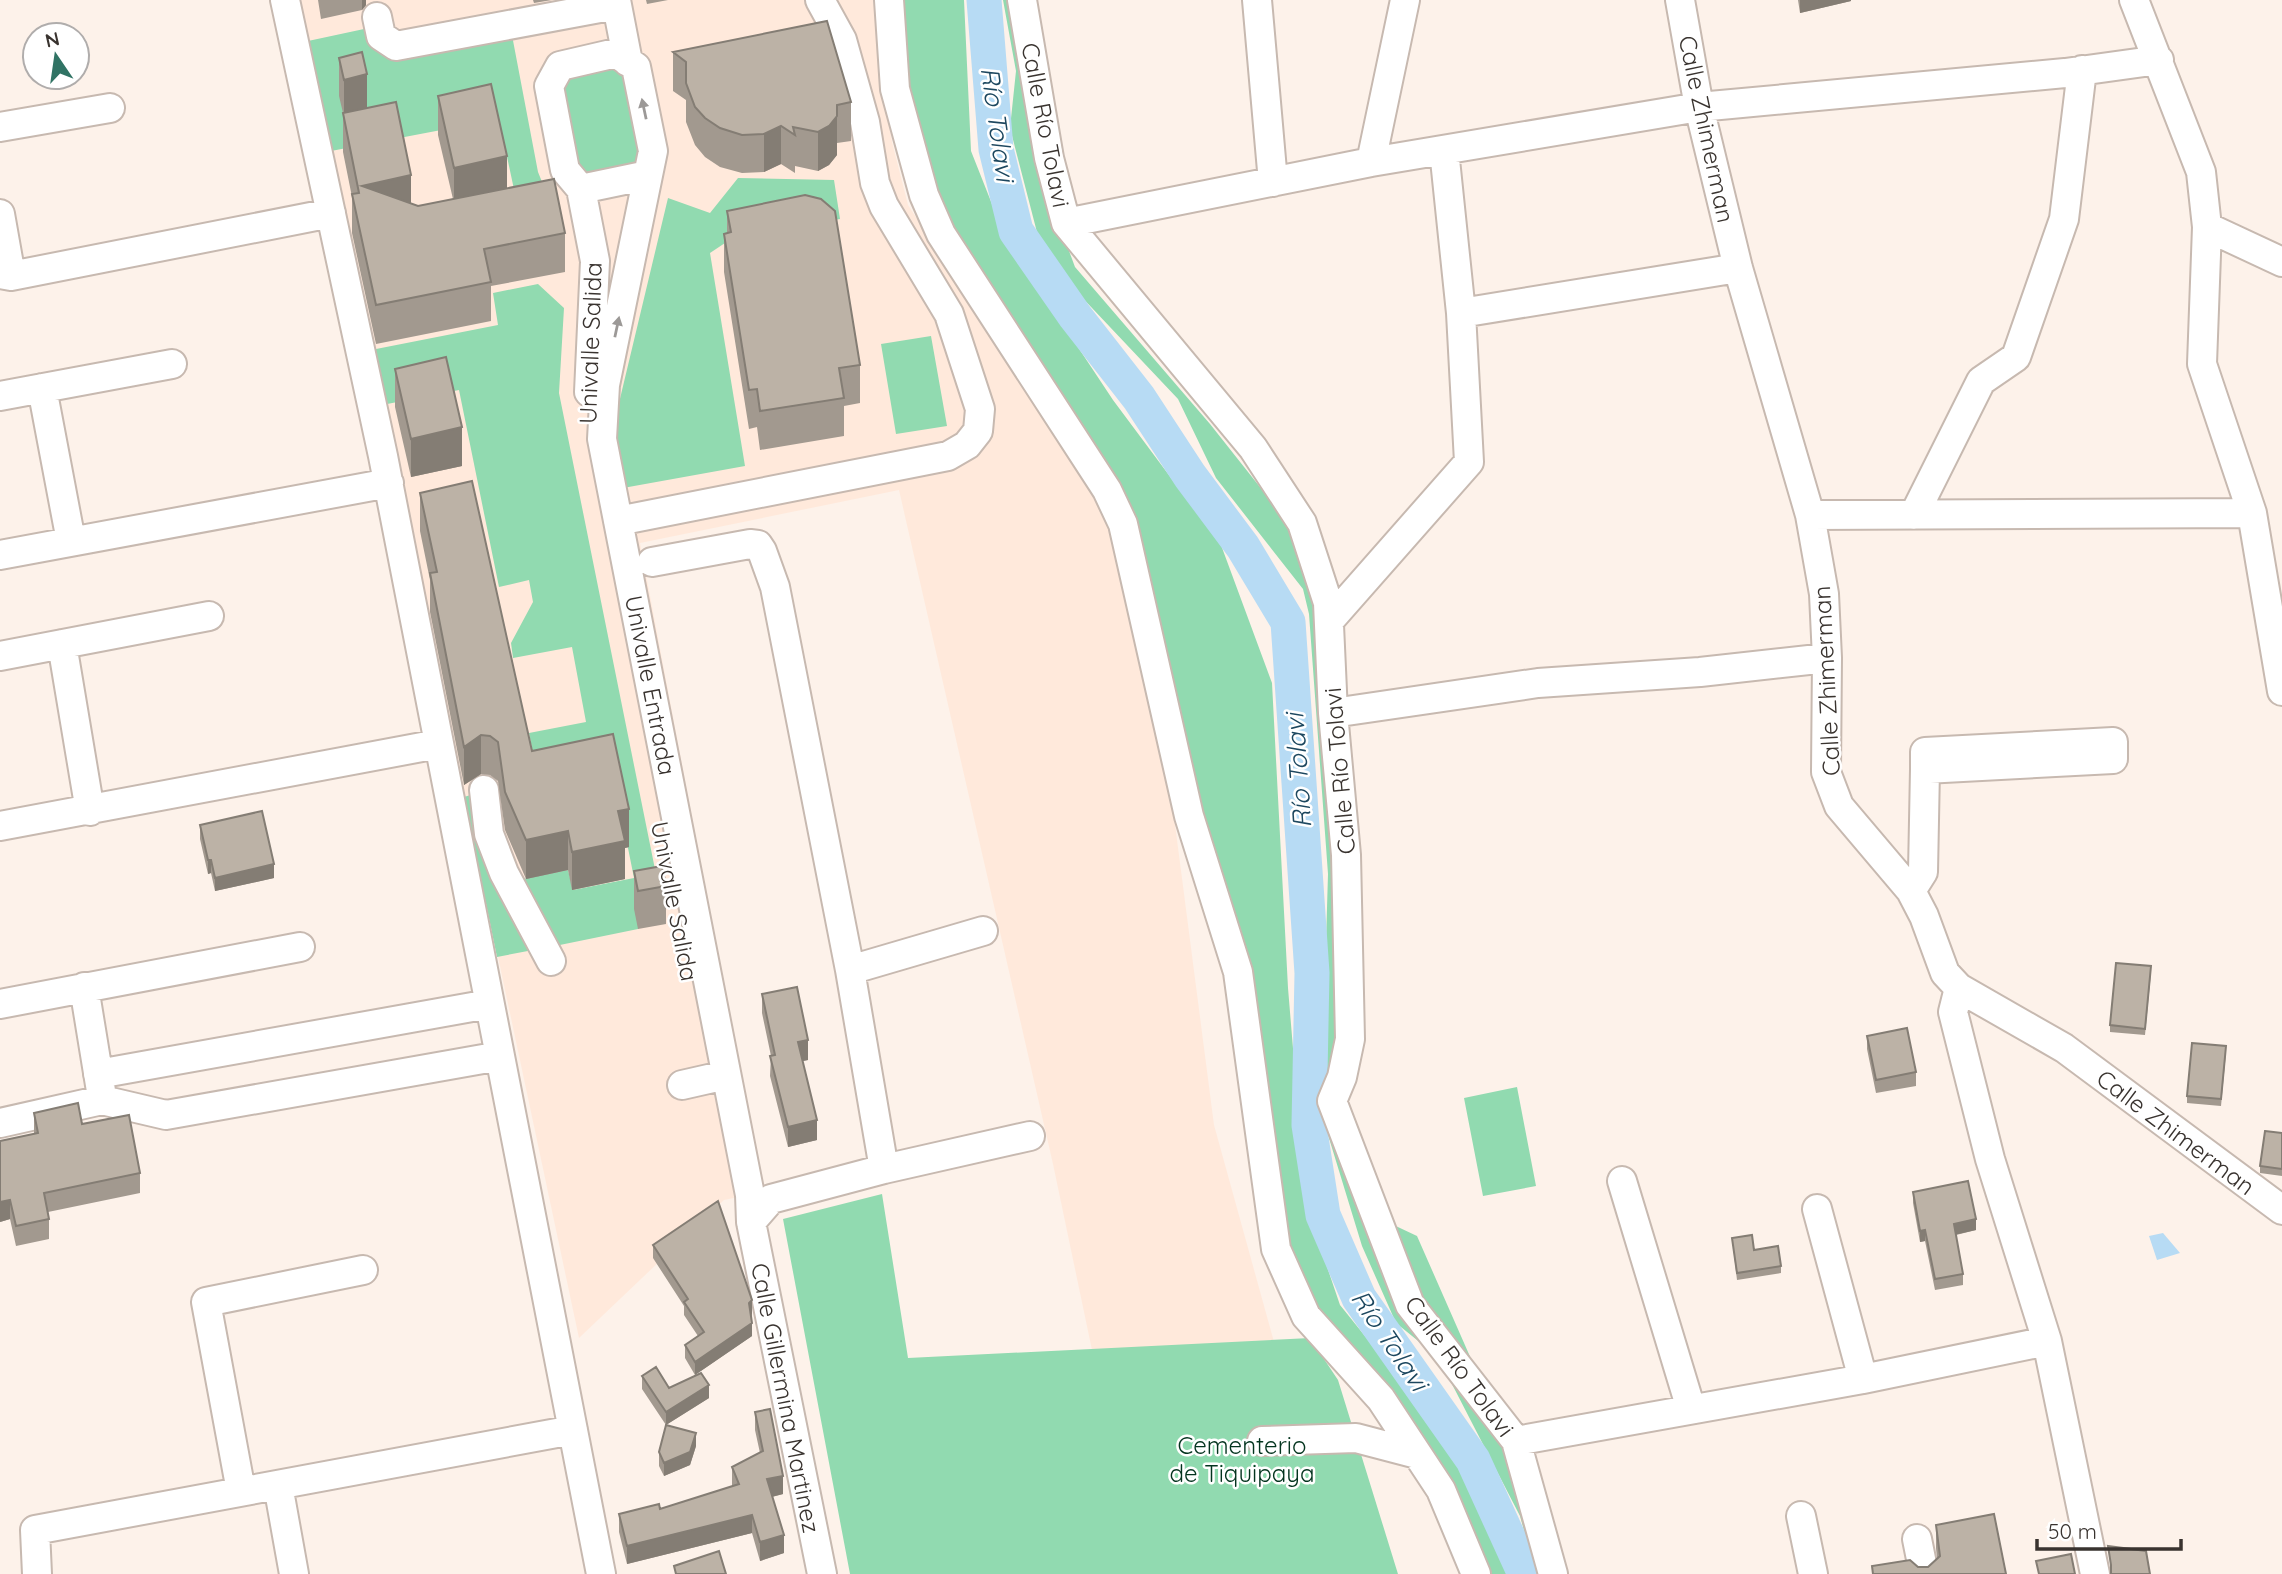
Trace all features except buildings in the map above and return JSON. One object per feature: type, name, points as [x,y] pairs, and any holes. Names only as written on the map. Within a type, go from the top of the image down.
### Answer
[{"type":"street","points":[[285,0],[389,483],[601,1574]]},
{"type":"street","points":[[618,521],[948,456],[967,445],[978,431],[980,409],[948,314],[884,206],[875,183],[865,122],[842,40],[820,0]]},
{"type":"street","points":[[889,0],[895,89],[924,195],[941,234],[1107,490],[1123,524],[1189,816],[1238,972],[1276,1249],[1306,1316],[1381,1399],[1441,1490],[1476,1574]]},
{"type":"street","name":"Calle Río Tolavi","points":[[1022,0],[1049,158],[1066,223],[1253,448],[1302,523],[1328,603],[1333,713],[1346,855],[1350,1039],[1342,1077],[1332,1101],[1410,1305],[1516,1441],[1553,1574]]},
{"type":"street","points":[[1257,0],[1273,182]]},
{"type":"street","points":[[1371,162],[1405,0]]},
{"type":"street","name":"Calle Zhimerman","points":[[1680,0],[1699,107],[1738,268],[1810,515],[1824,594],[1827,658],[1826,772],[1839,806],[1911,891],[1924,916],[1945,973],[1959,988],[2064,1048],[2282,1210]]},
{"type":"street","points":[[2134,0],[2201,172],[2207,227],[2202,364],[2252,513],[2282,691]]},
{"type":"street","points":[[377,17],[381,36],[396,46],[616,2],[628,62]]},
{"type":"street","points":[[616,53],[636,67],[653,151],[648,175],[581,188],[565,170],[549,86],[561,66],[616,53]]},
{"type":"street","points":[[1066,223],[1371,162],[1699,107],[2082,70],[2159,60]]},
{"type":"street","points":[[1914,515],[1981,381],[2016,357],[2064,219],[2082,70]]},
{"type":"street","points":[[0,127],[110,108]]},
{"type":"street","points":[[1329,621],[1469,462],[1461,313],[1444,150]]},
{"type":"street","name":"Univalle Entrada","points":[[648,175],[605,385],[602,439],[718,1077]]},
{"type":"street","name":"Univalle Salida","points":[[581,188],[595,261],[587,443],[691,934]]},
{"type":"street","points":[[0,214],[6,275],[331,213]]},
{"type":"street","points":[[2207,227],[2282,262]]},
{"type":"street","points":[[1461,313],[1738,268]]},
{"type":"street","points":[[0,396],[172,364]]},
{"type":"street","points":[[42,388],[71,541]]},
{"type":"street","points":[[0,555],[389,483]]},
{"type":"street","points":[[1810,515],[2252,513]]},
{"type":"street","points":[[652,562],[750,544],[758,545],[762,551],[775,587],[795,683],[850,970],[884,1168]]},
{"type":"street","points":[[0,656],[209,616]]},
{"type":"street","points":[[62,644],[90,811]]},
{"type":"street","points":[[1333,713],[1538,683],[1700,672],[1827,658]]},
{"type":"street","points":[[1911,891],[1923,872],[1924,752],[2112,742],[2113,760],[1925,769]]},
{"type":"street","points":[[0,826],[438,744]]},
{"type":"street","points":[[484,790],[489,834],[500,863],[551,961]]},
{"type":"street","points":[[850,970],[983,931]]},
{"type":"street","points":[[0,1004],[300,947]]},
{"type":"street","points":[[84,987],[100,1087]]},
{"type":"street","points":[[1959,988],[1953,1012],[1956,1026],[1990,1159],[2047,1341],[2095,1574]]},
{"type":"street","points":[[0,1124],[100,1087],[489,1004]]},
{"type":"street","points":[[100,1087],[166,1115],[500,1056]]},
{"type":"street","points":[[682,1085],[718,1077],[744,1205],[884,1168],[1030,1136]]},
{"type":"street","points":[[1622,1181],[1690,1409]]},
{"type":"street","name":"Calle Gillermina Martinez","points":[[744,1205],[822,1574]]},
{"type":"street","points":[[1817,1209],[1863,1378]]},
{"type":"street","points":[[241,1491],[206,1302],[363,1270]]},
{"type":"street","points":[[1516,1441],[1863,1378],[2047,1341]]},
{"type":"street","points":[[37,1574],[35,1530],[573,1430]]},
{"type":"street","points":[[1262,1441],[1356,1438],[1417,1454]]},
{"type":"street","points":[[278,1485],[295,1574]]},
{"type":"street","points":[[1801,1516],[1813,1574]]},
{"type":"street","points":[[1917,1539],[1924,1574]]},
{"type":"shaded area","points":[[300,0],[876,0],[877,38],[892,142],[908,205],[1110,518],[1173,809],[1214,1125],[1274,1342],[1092,1350],[1053,1164],[899,490],[640,543],[763,1192],[724,1200],[579,1338],[425,613]]},
{"type":"green space","points":[[897,0],[964,0],[971,151],[1005,237],[1113,400],[1221,545],[1272,683],[1288,988],[1306,1205],[1340,1305],[1467,1463],[1514,1574],[1492,1574],[1449,1483],[1310,1305],[1286,1247],[1145,563],[959,245],[934,195],[908,98]]},
{"type":"green space","points":[[1003,0],[1014,0],[1059,224],[1075,267],[1210,424],[1279,511],[1317,587],[1338,855],[1342,1040],[1332,1078],[1366,1212],[1417,1236],[1508,1443],[1547,1574],[1536,1574],[1520,1516],[1438,1357],[1396,1323],[1362,1246],[1321,1112],[1328,874],[1309,614],[1303,589],[1216,478],[1178,399],[1075,290],[1039,240],[1010,128],[1016,71]]},
{"type":"green space","points":[[364,29],[391,51],[511,30],[538,172],[553,209],[519,213],[499,119],[331,151],[308,41]]},
{"type":"green space","points":[[614,66],[626,75],[643,155],[635,167],[582,178],[573,167],[557,89],[563,78]]},
{"type":"green space","points":[[738,178],[834,180],[840,219],[734,237],[710,253],[745,466],[623,488],[613,428],[668,198],[710,213]]},
{"type":"green space","points":[[538,284],[564,308],[559,393],[662,904],[638,929],[550,947],[513,881],[568,870],[573,890],[634,878],[613,773],[540,788],[529,733],[586,722],[572,647],[513,658],[511,643],[533,602],[529,580],[499,587],[459,390],[382,405],[371,350],[498,325],[493,293]]},
{"type":"green space","points":[[931,336],[947,426],[896,434],[881,344]]},
{"type":"green space","points":[[477,793],[533,950],[497,957],[464,797]]},
{"type":"green space","points":[[1517,1087],[1536,1186],[1483,1196],[1464,1098]]},
{"type":"green space","name":"Cementerio de Tiquipaya","points":[[882,1194],[908,1358],[1310,1338],[1338,1380],[1398,1574],[850,1574],[783,1219]]},
{"type":"water","points":[[2163,1233],[2180,1253],[2157,1260],[2149,1236]]},
{"type":"waterway","name":"Río Tolavi","points":[[984,0],[996,149],[1016,231],[1075,316],[1139,398],[1190,476],[1243,547],[1288,622],[1312,973],[1309,1125],[1323,1215],[1359,1298],[1473,1460],[1525,1574]]}]
